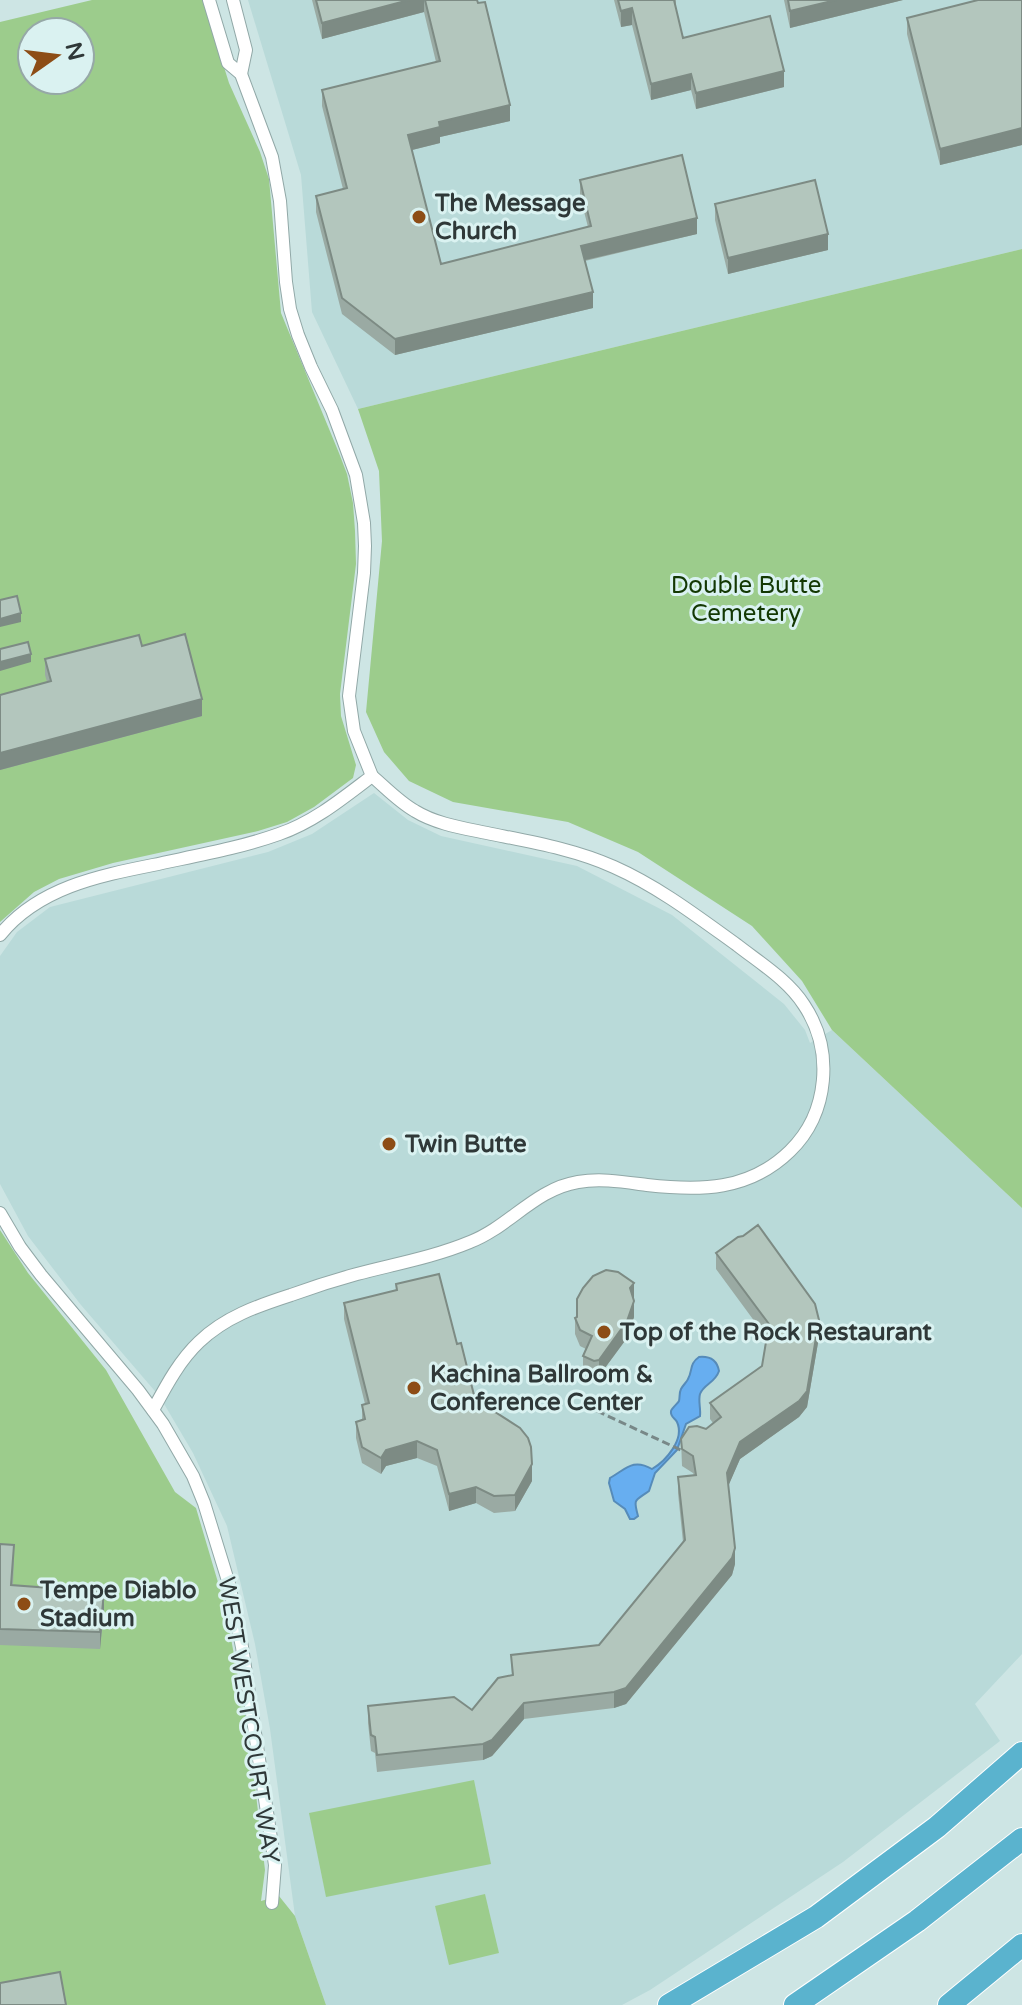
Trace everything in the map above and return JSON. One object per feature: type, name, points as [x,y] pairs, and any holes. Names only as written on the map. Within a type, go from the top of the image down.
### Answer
[{"type":"highway","points":[[669,2005],[816,1917],[937,1827],[1022,1753]]},
{"type":"highway","points":[[795,2005],[917,1921],[1022,1839]]},
{"type":"highway","points":[[949,2005],[1022,1945]]},
{"type":"street","points":[[153,1410],[186,1355],[218,1325],[254,1307],[352,1275],[470,1243],[560,1186],[597,1180],[703,1188],[760,1175],[799,1141],[819,1103],[824,1080],[820,1038],[804,1004],[771,971],[695,915],[636,877],[587,856],[433,820],[415,812],[372,776],[354,731],[349,696],[364,573],[364,523],[358,487],[332,410],[311,367],[290,309],[278,179],[272,157],[241,74],[228,63],[209,0]]},
{"type":"street","points":[[233,0],[246,50],[241,74]]},
{"type":"street","points":[[0,935],[37,902],[61,890],[107,874],[280,834],[317,816],[372,776]]},
{"type":"street","name":"WEST WESTCOURT WAY","points":[[0,1213],[41,1275],[163,1424],[193,1476],[204,1503],[237,1614],[275,1865],[272,1903]]},
{"type":"path","points":[[597,1411],[683,1451]]},
{"type":"shaded area","points":[[248,0],[1022,0],[1022,249],[358,409],[312,312],[301,175]]},
{"type":"shaded area","points":[[374,793],[408,820],[441,836],[577,866],[672,915],[784,1004],[805,1030],[810,1043],[832,1030],[1022,1208],[1022,1654],[975,1704],[1000,1741],[843,1862],[650,1990],[622,2005],[326,2005],[295,1916],[270,1729],[255,1644],[227,1526],[193,1453],[160,1397],[81,1305],[28,1236],[0,1184],[0,956],[17,932],[50,907],[268,852],[312,834]]},
{"type":"green space","points":[[92,0],[203,0],[229,83],[269,179],[281,313],[347,474],[353,503],[356,564],[340,694],[341,716],[356,765],[353,778],[314,807],[287,822],[113,863],[59,879],[34,892],[0,922],[0,22],[16,18],[16,96],[96,96],[96,16],[25,16]]},
{"type":"green space","name":"Double Butte Cemetery","points":[[1022,249],[1022,1208],[832,1030],[802,981],[752,926],[638,852],[568,822],[453,802],[409,781],[384,752],[366,712],[382,541],[379,471],[358,409]]},
{"type":"green space","points":[[0,1230],[28,1273],[106,1370],[175,1492],[196,1508],[225,1606],[249,1736],[265,1870],[261,1901],[279,1896],[295,1916],[326,2005],[0,2005]]},
{"type":"green space","points":[[474,1780],[491,1864],[326,1897],[309,1813]]},
{"type":"green space","points":[[485,1894],[499,1953],[449,1965],[435,1906]]},
{"type":"water","points":[[699,1357],[712,1360],[719,1371],[700,1394],[700,1416],[686,1424],[677,1450],[655,1473],[649,1491],[636,1500],[638,1516],[630,1519],[625,1509],[614,1501],[610,1478],[635,1465],[652,1469],[673,1449],[679,1429],[671,1411],[679,1401],[681,1389]]},
{"type":"building","points":[[316,0],[409,0],[322,23]]},
{"type":"building","points":[[425,0],[485,2],[510,105],[439,122],[440,127],[408,135],[441,264],[591,226],[580,180],[682,155],[697,218],[581,246],[593,292],[395,339],[342,298],[316,196],[347,188],[322,90],[440,61]]},
{"type":"building","points":[[618,0],[674,0],[683,38],[770,16],[784,71],[696,93],[691,74],[651,84],[632,8],[621,11]]},
{"type":"building","points":[[788,0],[836,0],[790,11]]},
{"type":"building","points":[[978,0],[1022,0],[1022,128],[940,149],[907,18]]},
{"type":"building","points":[[815,180],[828,234],[728,258],[715,204]]},
{"type":"building","points":[[17,596],[21,613],[0,619],[0,600]]},
{"type":"building","points":[[185,634],[202,699],[0,753],[0,695],[51,681],[45,659],[139,635],[142,646]]},
{"type":"building","points":[[28,642],[31,654],[0,662],[0,649]]},
{"type":"building","points":[[758,1225],[815,1304],[819,1320],[807,1391],[799,1401],[740,1442],[727,1473],[735,1548],[732,1558],[626,1688],[524,1703],[492,1740],[483,1744],[377,1755],[368,1706],[454,1697],[472,1710],[498,1678],[513,1675],[511,1655],[599,1645],[685,1540],[678,1477],[696,1475],[693,1456],[682,1449],[681,1439],[689,1427],[706,1429],[721,1417],[710,1403],[762,1366],[769,1324],[716,1253]]},
{"type":"building","name":"Top of the Rock Restaurant","points":[[606,1270],[618,1272],[634,1283],[630,1288],[634,1301],[627,1321],[599,1360],[594,1361],[583,1356],[592,1336],[580,1330],[575,1318],[577,1299],[593,1276]]},
{"type":"building","name":"Kachina Ballroom & Conference Center","points":[[439,1274],[475,1399],[520,1428],[528,1438],[532,1464],[515,1495],[494,1496],[476,1487],[449,1494],[437,1450],[417,1441],[386,1450],[381,1458],[362,1447],[356,1422],[365,1419],[362,1405],[369,1403],[344,1303],[397,1290],[396,1284]]},
{"type":"building","name":"Tempe Diablo Stadium","points":[[0,1544],[14,1545],[11,1585],[104,1592],[100,1632],[0,1629]]},
{"type":"building","points":[[60,1972],[66,2005],[0,2005],[0,1983]]},
{"type":"place","name":"The Message Church","points":[[419,217]]},
{"type":"place","name":"Twin Butte","points":[[389,1144]]},
{"type":"place","name":"Top of the Rock Restaurant","points":[[604,1332]]},
{"type":"place","name":"Kachina Ballroom & Conference Center","points":[[414,1388]]},
{"type":"place","name":"Tempe Diablo Stadium","points":[[24,1604]]}]
